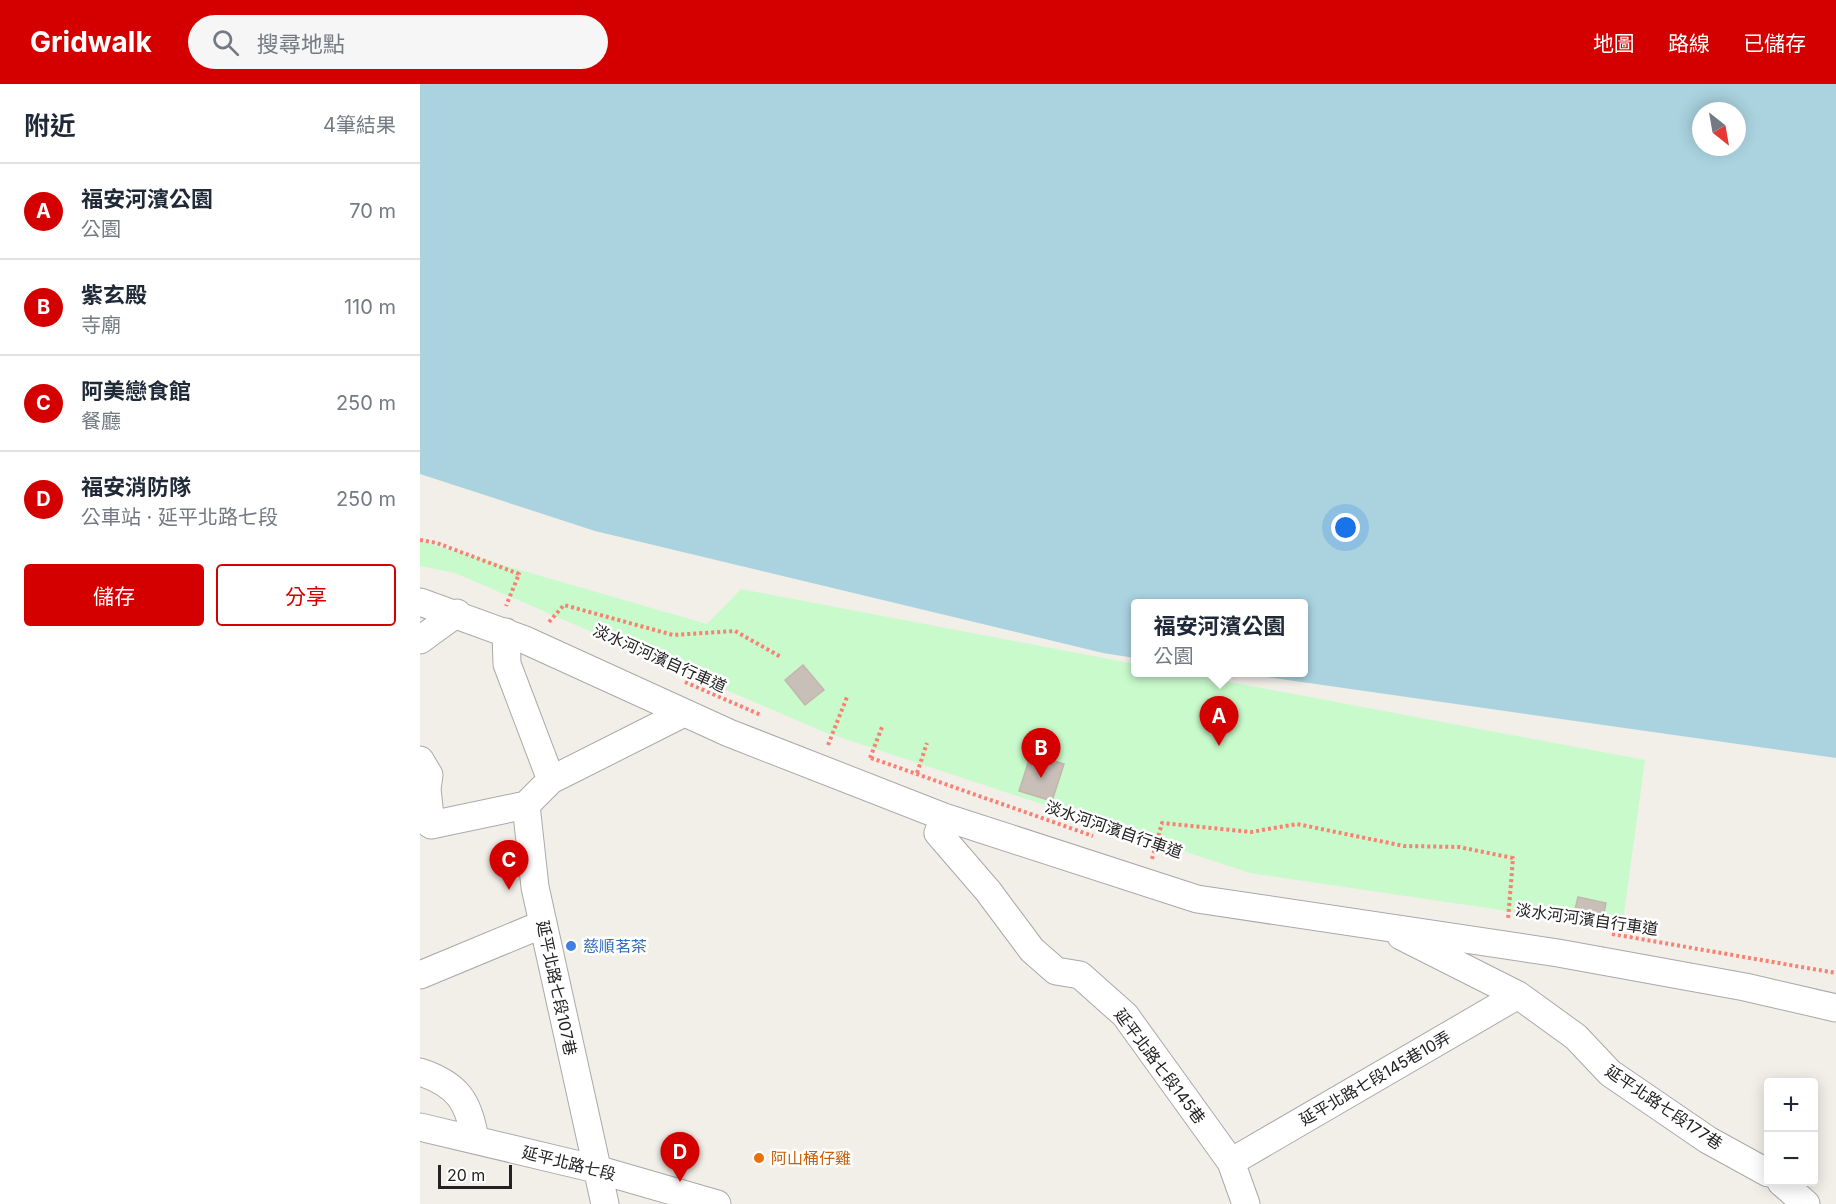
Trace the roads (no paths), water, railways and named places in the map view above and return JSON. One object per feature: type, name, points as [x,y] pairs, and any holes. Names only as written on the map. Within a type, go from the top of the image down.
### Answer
[{"type":"street","points":[[420,602],[457,613],[512,621],[684,713],[790,758],[944,817],[1197,899],[1277,913],[1582,957],[1746,987],[1836,1008]]},
{"type":"street","points":[[420,640],[457,613]]},
{"type":"street","points":[[512,621],[507,664],[551,780]]},
{"type":"street","points":[[420,760],[429,775],[425,827],[526,805],[551,780],[684,713]]},
{"type":"street","name":"延平北路七段107巷","points":[[526,805],[535,887],[605,1204]]},
{"type":"street","name":"延平北路七段145巷","points":[[944,817],[938,832],[988,891],[1032,950],[1056,971],[1080,975],[1125,1015],[1231,1162],[1246,1204]]},
{"type":"street","points":[[420,975],[543,924]]},
{"type":"street","name":"延平北路七段177巷","points":[[1379,926],[1518,995],[1576,1037],[1610,1073],[1708,1140],[1764,1171]]},
{"type":"street","name":"延平北路七段145巷10弄","points":[[1231,1162],[1518,995]]},
{"type":"street","points":[[420,1072],[442,1079],[462,1099],[472,1120],[475,1140]]},
{"type":"street","name":"延平北路七段","points":[[420,1127],[596,1169],[717,1204]]},
{"type":"street","points":[[1786,1186],[1806,1204]]},
{"type":"water","points":[[420,84],[1836,84],[1836,758],[1266,677],[1308,677],[1308,599],[1131,599],[1131,657],[1103,653],[595,531],[420,474]]},
{"type":"place","name":"福安河濱公園","points":[[1219,746]]},
{"type":"place","name":"紫玄殿","points":[[1041,778]]},
{"type":"place","name":"阿美戀食館","points":[[509,890]]},
{"type":"place","name":"慈順茗茶","points":[[571,946]]},
{"type":"place","name":"阿山桶仔雞","points":[[759,1158]]},
{"type":"place","name":"福安消防隊","points":[[680,1182]]}]
